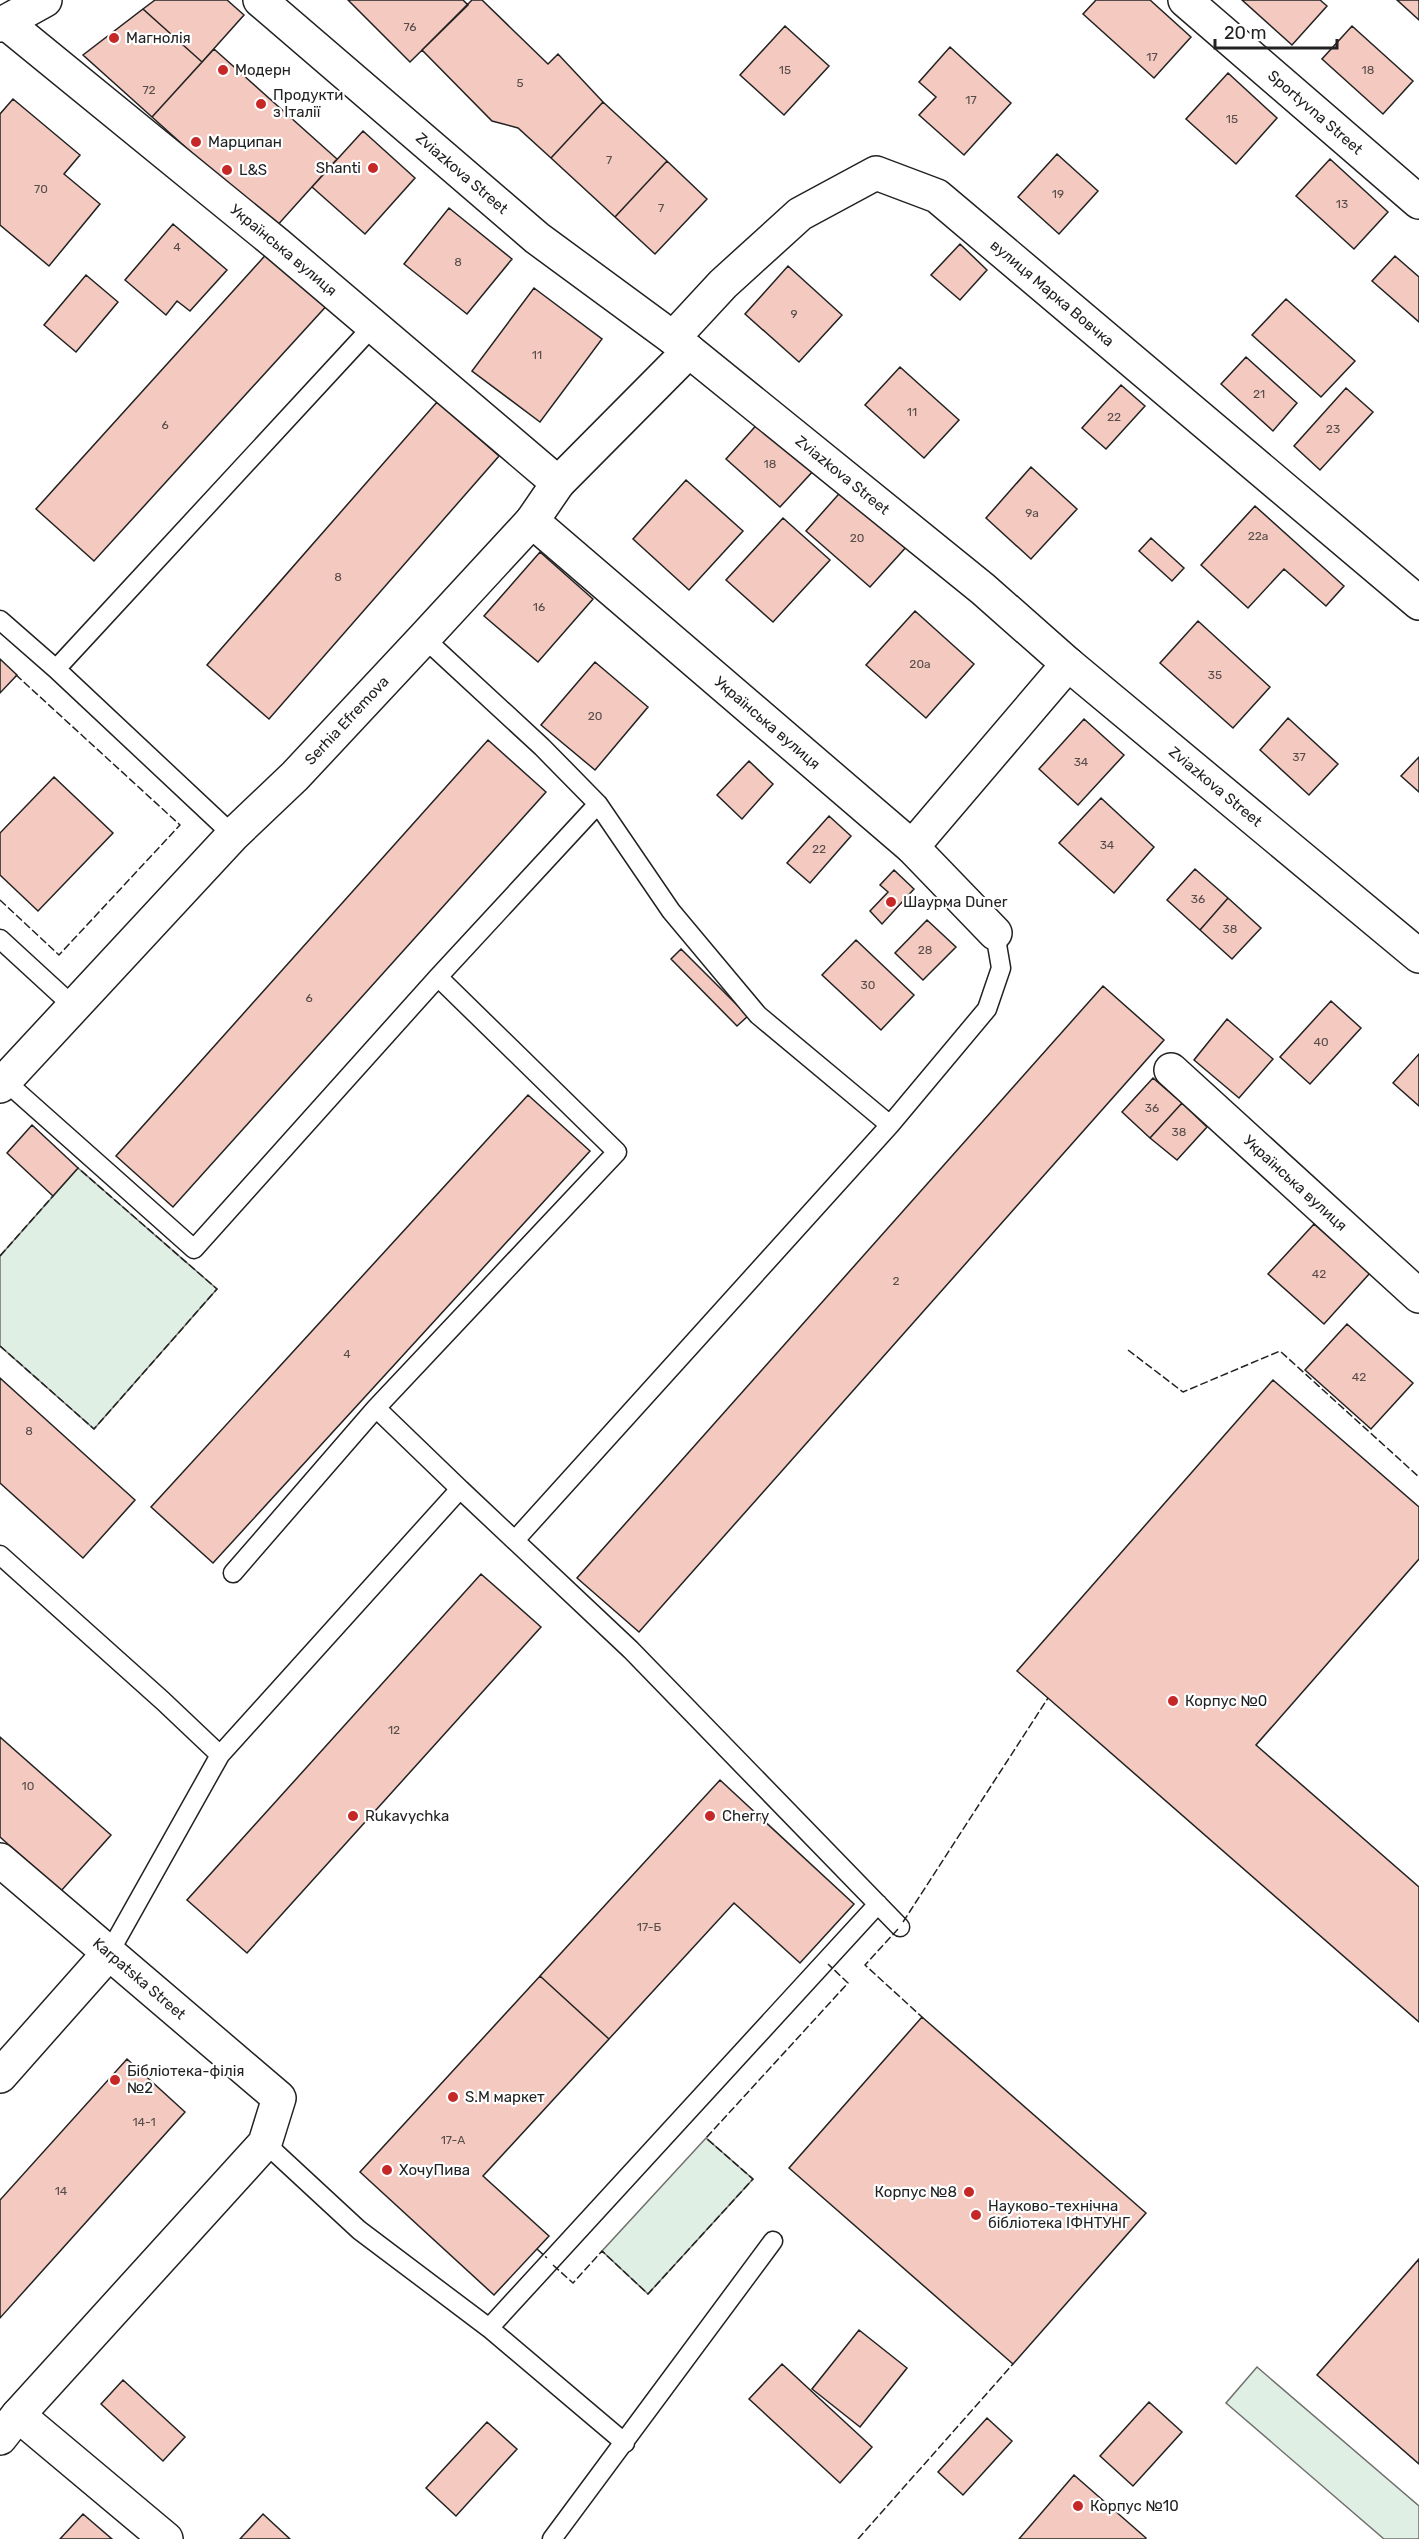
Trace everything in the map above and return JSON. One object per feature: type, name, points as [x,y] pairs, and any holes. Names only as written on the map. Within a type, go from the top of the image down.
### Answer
[{"type":"street","points":[[2,24],[45,0]]},
{"type":"street","name":"Zviazkova Street","points":[[260,0],[537,238],[681,345],[983,589],[1068,664],[1419,956]]},
{"type":"street","name":"Sportyvna Street","points":[[1185,0],[1419,202]]},
{"type":"street","name":"Українська вулиця","points":[[2,24],[277,244],[558,483]]},
{"type":"street","name":"вулиця Марка Вовчка","points":[[681,345],[723,284],[800,213],[876,173],[937,196],[1419,603]]},
{"type":"street","name":"Serhia Efremova","points":[[2,1083],[233,835],[295,776],[532,521],[558,483],[681,345]]},
{"type":"street","name":"Українська вулиця","points":[[532,521],[912,847],[995,933]]},
{"type":"street","points":[[912,847],[1068,664]]},
{"type":"street","name":"Українська вулиця","points":[[1171,1070],[1419,1296]]},
{"type":"street","name":"Karpatska Street","points":[[0,1860],[279,2098],[265,2143]]},
{"type":"street","points":[[0,2076],[109,1953]]},
{"type":"street","points":[[166,2539],[9,2426],[265,2143]]},
{"type":"lane","points":[[56,669],[105,612],[373,326]]},
{"type":"lane","points":[[0,620],[56,669],[233,835]]},
{"type":"lane","points":[[424,638],[542,747],[598,804],[671,911],[758,1015],[890,1125]]},
{"type":"lane","points":[[2,1083],[194,1249],[438,977],[598,804]]},
{"type":"lane","points":[[516,1539],[890,1125],[987,1009],[1001,968],[995,933]]},
{"type":"lane","points":[[0,939],[73,1006]]},
{"type":"lane","points":[[233,1572],[376,1408],[617,1152],[438,977]]},
{"type":"lane","points":[[376,1408],[631,1650],[900,1927]]},
{"type":"lane","points":[[109,1953],[220,1755],[460,1489]]},
{"type":"lane","points":[[0,1555],[220,1755]]},
{"type":"lane","points":[[489,2328],[878,1904]]},
{"type":"lane","points":[[265,2143],[359,2230],[489,2328],[625,2443]]},
{"type":"lane","points":[[552,2539],[773,2241]]},
{"type":"green space","points":[[78,1168],[217,1289],[94,1429],[0,1346],[0,1256]]},
{"type":"green space","points":[[706,2138],[753,2179],[648,2294],[602,2251]]},
{"type":"green space","points":[[1257,2367],[1419,2506],[1419,2539],[1384,2539],[1226,2403]]},
{"type":"building","points":[[155,0],[227,0],[244,15],[202,62],[143,9]]},
{"type":"building","points":[[348,0],[463,0],[468,5],[410,62]]},
{"type":"building","points":[[472,0],[482,0],[548,64],[558,54],[603,102],[551,158],[518,128],[492,121],[422,50]]},
{"type":"building","points":[[1096,0],[1150,0],[1191,37],[1154,78],[1083,14]]},
{"type":"building","points":[[1242,0],[1320,0],[1327,6],[1292,45]]},
{"type":"building","points":[[1397,0],[1419,0],[1419,20]]},
{"type":"building","points":[[143,9],[202,62],[152,117],[83,55]]},
{"type":"building","points":[[785,26],[829,66],[784,115],[740,75]]},
{"type":"building","points":[[1352,26],[1413,81],[1383,114],[1322,59]]},
{"type":"building","points":[[950,47],[1011,103],[964,155],[919,115],[936,97],[919,82]]},
{"type":"building","points":[[214,49],[337,159],[275,228],[152,117]]},
{"type":"building","points":[[1228,73],[1277,118],[1236,164],[1186,119]]},
{"type":"building","points":[[13,99],[80,155],[64,174],[100,204],[49,266],[0,225],[0,114]]},
{"type":"building","points":[[603,102],[667,161],[615,217],[551,158]]},
{"type":"building","points":[[363,131],[415,178],[365,234],[312,187]]},
{"type":"building","points":[[1057,154],[1098,191],[1059,234],[1018,197]]},
{"type":"building","points":[[1330,159],[1388,212],[1354,249],[1296,196]]},
{"type":"building","points":[[667,161],[707,199],[655,254],[615,217]]},
{"type":"building","points":[[449,208],[512,259],[467,314],[404,264]]},
{"type":"building","points":[[173,224],[227,270],[190,311],[177,301],[166,315],[125,280]]},
{"type":"building","points":[[960,244],[987,270],[960,300],[931,275]]},
{"type":"building","points":[[271,249],[330,302],[94,561],[36,509]]},
{"type":"building","points":[[1395,256],[1419,277],[1419,322],[1372,281]]},
{"type":"building","points":[[788,266],[842,315],[799,362],[745,314]]},
{"type":"building","points":[[86,275],[118,302],[76,352],[44,325]]},
{"type":"building","points":[[534,288],[602,339],[540,422],[472,371]]},
{"type":"building","points":[[1286,299],[1355,361],[1321,397],[1252,335]]},
{"type":"building","points":[[1246,357],[1297,403],[1273,431],[1221,384]]},
{"type":"building","points":[[900,367],[959,420],[924,458],[865,405]]},
{"type":"building","points":[[1121,385],[1145,406],[1106,449],[1082,428]]},
{"type":"building","points":[[1346,388],[1373,412],[1320,470],[1294,446]]},
{"type":"building","points":[[437,402],[499,456],[269,719],[207,665]]},
{"type":"building","points":[[761,420],[815,469],[780,507],[726,459]]},
{"type":"building","points":[[1031,467],[1077,509],[1031,559],[986,518]]},
{"type":"building","points":[[686,480],[743,531],[689,590],[633,539]]},
{"type":"building","points":[[845,487],[908,545],[870,587],[806,531]]},
{"type":"building","points":[[1255,506],[1344,586],[1326,606],[1284,569],[1248,608],[1201,565]]},
{"type":"building","points":[[783,518],[830,560],[773,622],[726,580]]},
{"type":"building","points":[[1151,538],[1184,568],[1172,581],[1139,551]]},
{"type":"building","points":[[540,552],[593,599],[538,662],[484,616]]},
{"type":"building","points":[[915,611],[974,664],[926,718],[866,665]]},
{"type":"building","points":[[1198,621],[1270,687],[1233,728],[1160,663]]},
{"type":"building","points":[[0,659],[17,675],[0,693]]},
{"type":"building","points":[[595,662],[648,707],[595,770],[541,725]]},
{"type":"building","points":[[1288,718],[1338,764],[1309,795],[1260,750]]},
{"type":"building","points":[[1084,719],[1124,755],[1078,805],[1039,769]]},
{"type":"building","points":[[488,740],[546,792],[173,1207],[116,1156]]},
{"type":"building","points":[[1419,757],[1419,792],[1401,776]]},
{"type":"building","points":[[749,761],[773,784],[742,819],[717,795]]},
{"type":"building","points":[[54,777],[113,833],[38,911],[0,875],[0,833]]},
{"type":"building","points":[[1101,798],[1154,847],[1114,893],[1059,843]]},
{"type":"building","points":[[829,816],[851,836],[810,883],[787,863]]},
{"type":"building","points":[[1195,869],[1228,898],[1200,930],[1167,900]]},
{"type":"building","name":"Шаурма Duner","points":[[894,870],[914,889],[882,924],[870,911],[888,892],[880,885]]},
{"type":"building","points":[[1228,898],[1261,928],[1232,959],[1200,930]]},
{"type":"building","points":[[927,920],[956,947],[923,980],[895,953]]},
{"type":"building","points":[[856,940],[914,995],[881,1030],[822,975]]},
{"type":"building","points":[[681,949],[748,1016],[737,1026],[671,959]]},
{"type":"building","points":[[1103,986],[1164,1040],[639,1632],[577,1578]]},
{"type":"building","points":[[1331,1001],[1361,1028],[1310,1084],[1280,1057]]},
{"type":"building","points":[[1227,1019],[1273,1059],[1239,1098],[1194,1060]]},
{"type":"building","points":[[1419,1054],[1419,1106],[1393,1083]]},
{"type":"building","points":[[1153,1078],[1182,1103],[1150,1138],[1122,1112]]},
{"type":"building","points":[[528,1095],[590,1151],[213,1563],[151,1507]]},
{"type":"building","points":[[1182,1103],[1207,1127],[1177,1160],[1150,1138]]},
{"type":"building","points":[[32,1125],[78,1168],[53,1196],[7,1153]]},
{"type":"building","points":[[1314,1224],[1370,1273],[1324,1324],[1268,1274]]},
{"type":"building","points":[[1347,1324],[1413,1383],[1371,1429],[1305,1370]]},
{"type":"building","points":[[0,1378],[135,1500],[83,1558],[0,1483]]},
{"type":"building","name":"Корпус №0","points":[[1273,1380],[1419,1507],[1419,1559],[1256,1745],[1419,1887],[1419,2022],[1017,1671]]},
{"type":"building","points":[[481,1574],[541,1627],[247,1953],[187,1900]]},
{"type":"building","points":[[0,1737],[111,1835],[61,1891],[0,1837]]},
{"type":"building","points":[[720,1780],[854,1904],[800,1963],[734,1903],[609,2039],[540,1976]]},
{"type":"building","points":[[540,1976],[609,2039],[483,2176],[549,2236],[494,2295],[360,2172]]},
{"type":"building","name":"Корпус №8","points":[[922,2017],[1146,2213],[1013,2364],[789,2168]]},
{"type":"building","points":[[127,2059],[185,2112],[0,2318],[0,2200]]},
{"type":"building","points":[[1419,2259],[1419,2464],[1317,2375]]},
{"type":"building","points":[[859,2330],[907,2368],[860,2427],[812,2389]]},
{"type":"building","points":[[782,2364],[872,2447],[840,2483],[749,2399]]},
{"type":"building","points":[[123,2380],[185,2437],[163,2461],[101,2404]]},
{"type":"building","points":[[1149,2402],[1182,2432],[1133,2486],[1100,2456]]},
{"type":"building","points":[[987,2418],[1012,2441],[963,2495],[938,2472]]},
{"type":"building","points":[[487,2422],[517,2449],[456,2516],[426,2488]]},
{"type":"building","name":"Корпус №10","points":[[1074,2475],[1146,2538],[1019,2539]]},
{"type":"building","points":[[83,2514],[112,2539],[60,2539]]},
{"type":"building","points":[[263,2514],[290,2539],[240,2539]]},
{"type":"fence","points":[[0,900],[59,955],[180,825],[15,674]]},
{"type":"fence","points":[[0,1346],[94,1429],[217,1289],[78,1168]]},
{"type":"fence","points":[[0,1256],[53,1196]]},
{"type":"fence","points":[[1128,1350],[1183,1392],[1280,1351],[1419,1477]]},
{"type":"fence","points":[[903,1922],[1048,1698]]},
{"type":"fence","points":[[898,1929],[865,1965],[922,2017]]},
{"type":"fence","points":[[553,2265],[573,2283],[602,2251],[648,2294],[753,2179],[706,2138],[848,1983],[828,1964]]},
{"type":"fence","points":[[537,2249],[547,2258]]},
{"type":"fence","points":[[858,2539],[1013,2364]]},
{"type":"place","name":"Магнолія","points":[[114,38]]},
{"type":"place","name":"Модерн","points":[[223,70]]},
{"type":"place","name":"Продукти з Італії","points":[[261,104]]},
{"type":"place","name":"Марципан","points":[[196,142]]},
{"type":"place","name":"Shanti","points":[[373,168]]},
{"type":"place","name":"L&S","points":[[227,170]]},
{"type":"place","name":"Шаурма Duner","points":[[891,902]]},
{"type":"place","name":"Корпус №0","points":[[1173,1701]]},
{"type":"place","name":"Rukavychka","points":[[353,1816]]},
{"type":"place","name":"Cherry","points":[[710,1816]]},
{"type":"place","name":"Бібліотека-філія №2","points":[[115,2080]]},
{"type":"place","name":"S.M маркет","points":[[453,2097]]},
{"type":"place","name":"ХочуПива","points":[[387,2170]]},
{"type":"place","name":"Корпус №8","points":[[969,2192]]},
{"type":"place","name":"Науково-технічна бібліотека ІФНТУНГ","points":[[976,2215]]},
{"type":"place","name":"Корпус №10","points":[[1078,2506]]}]
